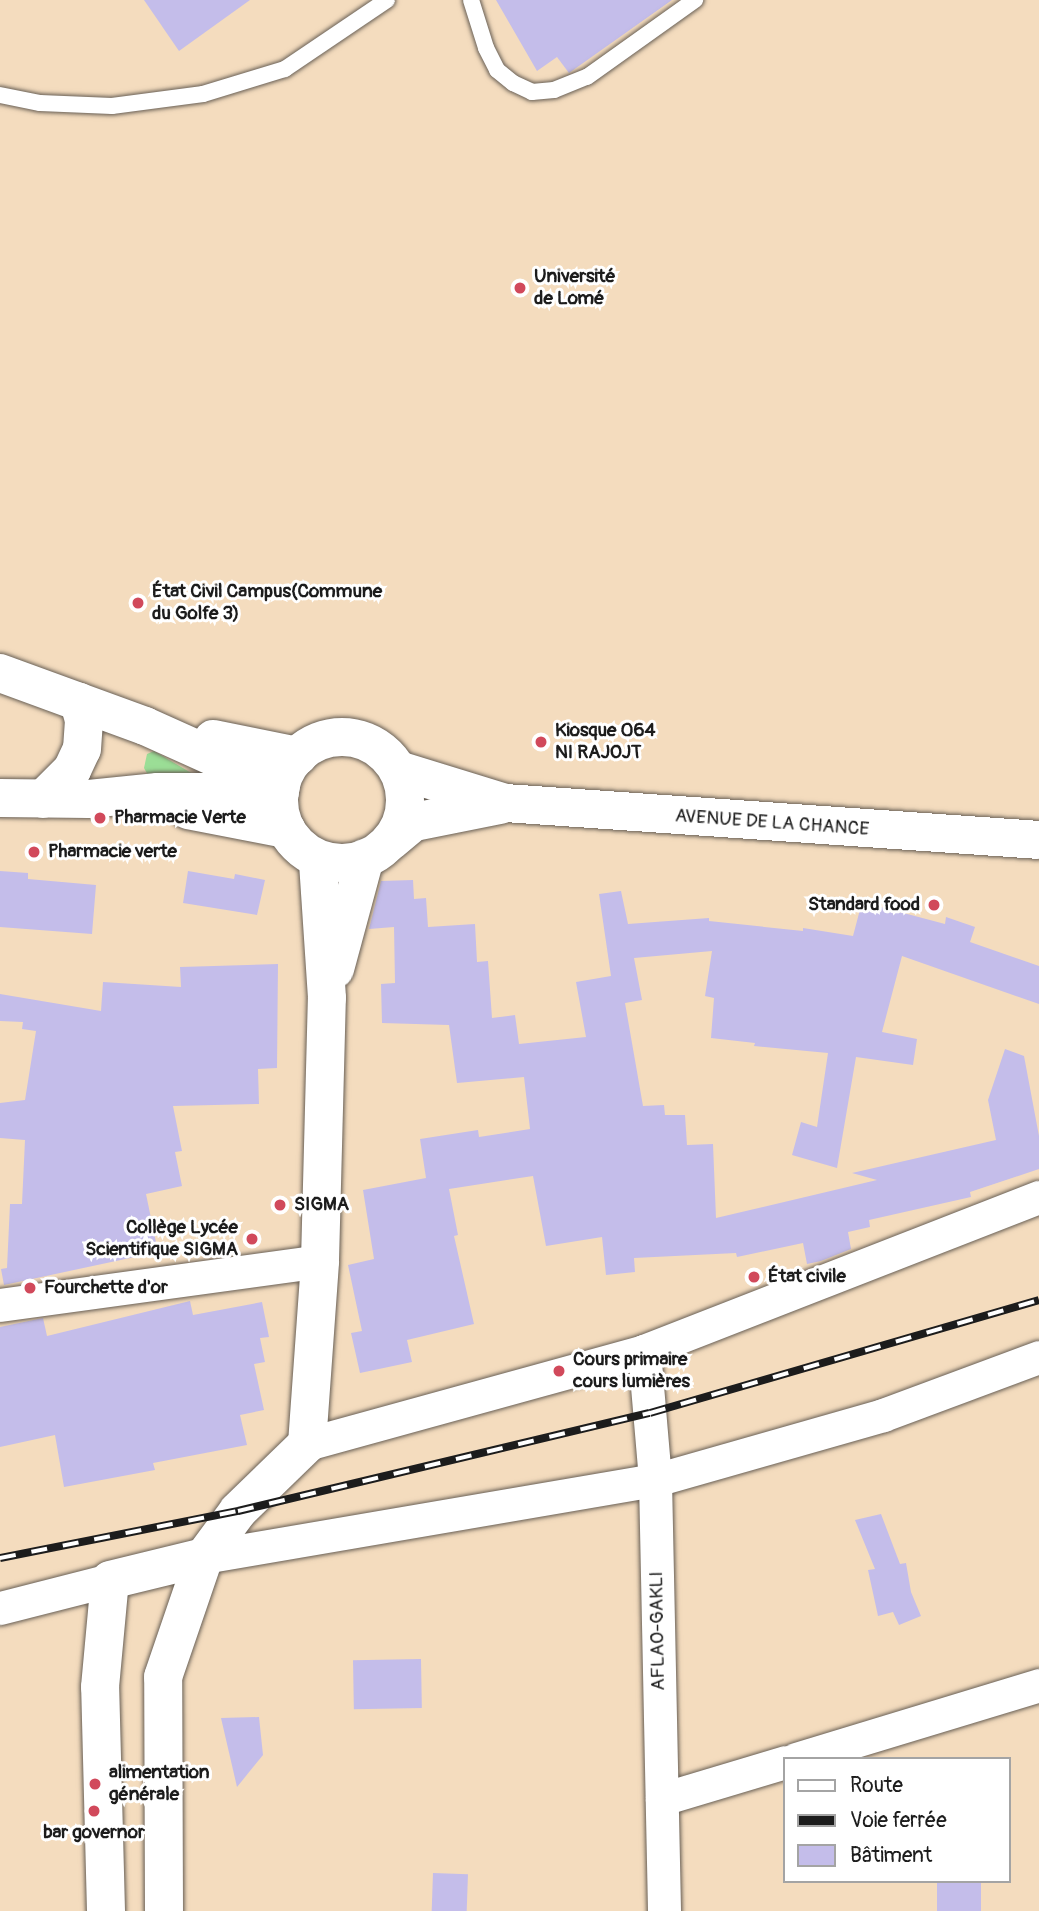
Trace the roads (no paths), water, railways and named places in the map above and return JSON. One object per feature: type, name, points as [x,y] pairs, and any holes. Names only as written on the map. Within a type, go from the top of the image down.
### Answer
[{"type":"street","points":[[0,673],[145,726],[286,791],[303,850],[318,861],[342,864],[378,849]]},
{"type":"street","points":[[43,799],[72,770],[82,749],[84,720],[79,702]]},
{"type":"street","points":[[286,791],[322,740],[351,737],[378,748],[398,770],[404,784],[404,814],[378,849],[327,998]]},
{"type":"street","name":"AVENUE DE LA CHANCE","points":[[398,770],[505,803],[1039,840]]},
{"type":"street","points":[[0,798],[89,799],[158,792],[286,791]]},
{"type":"street","name":"AVENUE DE LA CHANCE","points":[[378,849],[414,822],[505,803]]},
{"type":"street","points":[[307,1444],[320,1261],[327,998],[318,861]]},
{"type":"street","points":[[164,1911],[163,1677],[204,1557],[238,1511],[307,1444],[643,1351],[1039,1196]]},
{"type":"street","points":[[0,1305],[320,1261]]},
{"type":"street","name":"AFLAO-GAKLI","points":[[643,1351],[655,1480],[664,1911]]},
{"type":"street","points":[[0,1608],[204,1557],[655,1480],[883,1415],[1039,1357]]},
{"type":"street","points":[[106,1911],[100,1687],[110,1580]]},
{"type":"street","points":[[803,1757],[1039,1685]]},
{"type":"street","points":[[662,1799],[783,1763]]},
{"type":"lane","points":[[0,95],[40,103],[112,106],[204,94],[285,69],[387,0]]},
{"type":"lane","points":[[471,0],[485,48],[497,70],[521,88],[543,92],[572,85],[587,77],[695,0]]},
{"type":"railway","points":[[0,1558],[238,1511],[650,1413],[1039,1300]]},
{"type":"place","name":"Université de Lomé","points":[[520,288]]},
{"type":"place","name":"État Civil Campus(Commune du Golfe 3)","points":[[138,603]]},
{"type":"place","name":"Kiosque 064 NI RAJOJT","points":[[541,742]]},
{"type":"place","name":"Pharmacie Verte","points":[[100,818]]},
{"type":"place","name":"Pharmacie verte","points":[[34,852]]},
{"type":"place","name":"Standard food","points":[[934,905]]},
{"type":"place","name":"SIGMA","points":[[280,1205]]},
{"type":"place","name":"Collège Lycée Scientifique SIGMA","points":[[252,1239]]},
{"type":"place","name":"État civile","points":[[754,1277]]},
{"type":"place","name":"Fourchette d'or","points":[[30,1288]]},
{"type":"place","name":"Cours primaire cours lumières","points":[[559,1371]]},
{"type":"place","name":"alimentation générale","points":[[95,1784]]},
{"type":"place","name":"bar governor","points":[[94,1811]]}]
